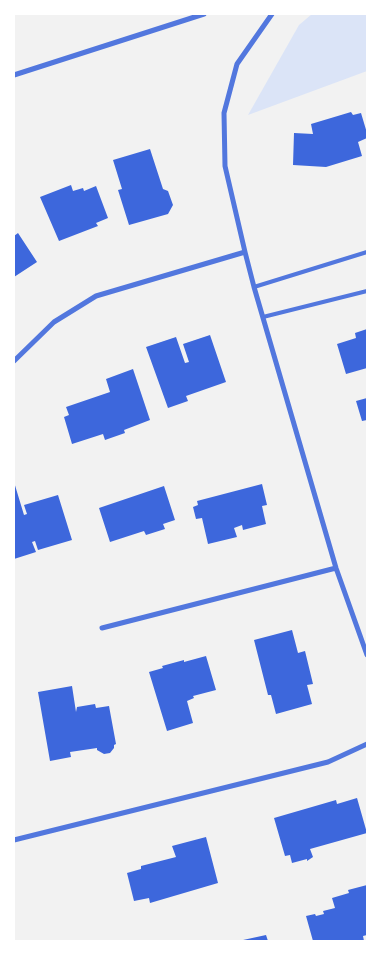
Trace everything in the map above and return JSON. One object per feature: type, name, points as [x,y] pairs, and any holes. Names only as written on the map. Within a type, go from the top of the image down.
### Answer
[{"type":"street","points":[[14,75],[204,14]]},
{"type":"street","points":[[272,14],[236,64],[224,113],[225,166],[254,287],[336,568],[367,655]]},
{"type":"street","points":[[14,361],[54,322],[96,296],[245,252]]},
{"type":"street","points":[[102,628],[336,568]]},
{"type":"street","points":[[14,840],[328,762],[367,744]]},
{"type":"lane","points":[[254,287],[367,252]]},
{"type":"lane","points":[[263,317],[367,291]]},
{"type":"shaded area","points":[[312,14],[367,14],[367,71],[248,115],[299,25]]},
{"type":"building","points":[[351,112],[353,115],[361,113],[367,133],[367,138],[358,142],[362,156],[326,167],[293,165],[294,133],[313,134],[311,124]]},
{"type":"building","points":[[150,149],[163,189],[168,191],[173,205],[168,214],[129,225],[118,190],[122,189],[113,160]]},
{"type":"building","points":[[71,185],[73,191],[83,188],[84,191],[96,186],[108,218],[96,223],[98,226],[59,241],[40,197]]},
{"type":"building","points":[[18,233],[37,262],[14,277],[14,236]]},
{"type":"building","points":[[367,329],[367,368],[346,374],[337,344],[356,338],[355,333]]},
{"type":"building","points":[[210,335],[226,382],[186,396],[188,401],[168,408],[146,347],[176,337],[185,363],[189,362],[183,344]]},
{"type":"building","points":[[133,369],[150,420],[124,430],[125,433],[105,440],[103,434],[72,444],[64,417],[69,415],[66,407],[110,392],[106,379]]},
{"type":"building","points":[[367,398],[367,420],[362,421],[356,401]]},
{"type":"building","points":[[14,482],[24,515],[27,514],[24,505],[58,495],[72,540],[38,550],[35,541],[32,542],[36,552],[14,559]]},
{"type":"building","points":[[262,484],[267,505],[262,506],[266,524],[243,530],[242,525],[234,528],[237,537],[208,544],[202,518],[196,519],[193,507],[198,505],[197,501]]},
{"type":"building","points":[[164,486],[175,520],[163,524],[165,529],[146,535],[144,531],[110,542],[99,508]]},
{"type":"building","points":[[292,630],[298,653],[305,651],[313,684],[307,685],[312,704],[276,714],[271,695],[268,695],[254,640]]},
{"type":"building","points":[[206,656],[216,690],[193,696],[194,698],[187,701],[193,723],[167,731],[149,672],[163,668],[162,666]]},
{"type":"building","points":[[72,686],[76,712],[77,707],[95,704],[96,708],[109,706],[116,744],[110,753],[104,754],[97,750],[97,748],[70,752],[71,757],[50,761],[38,692]]},
{"type":"building","points":[[357,798],[367,833],[310,849],[313,857],[307,861],[307,859],[292,863],[290,855],[285,856],[274,818],[336,800],[337,804]]},
{"type":"building","points":[[206,837],[218,883],[150,903],[149,898],[134,901],[127,873],[141,869],[141,866],[176,857],[172,846]]},
{"type":"building","points":[[367,885],[367,935],[363,936],[364,941],[313,941],[306,916],[324,914],[323,911],[335,908],[332,898],[349,893],[348,890]]},
{"type":"building","points":[[266,935],[268,941],[243,941],[243,940]]}]
